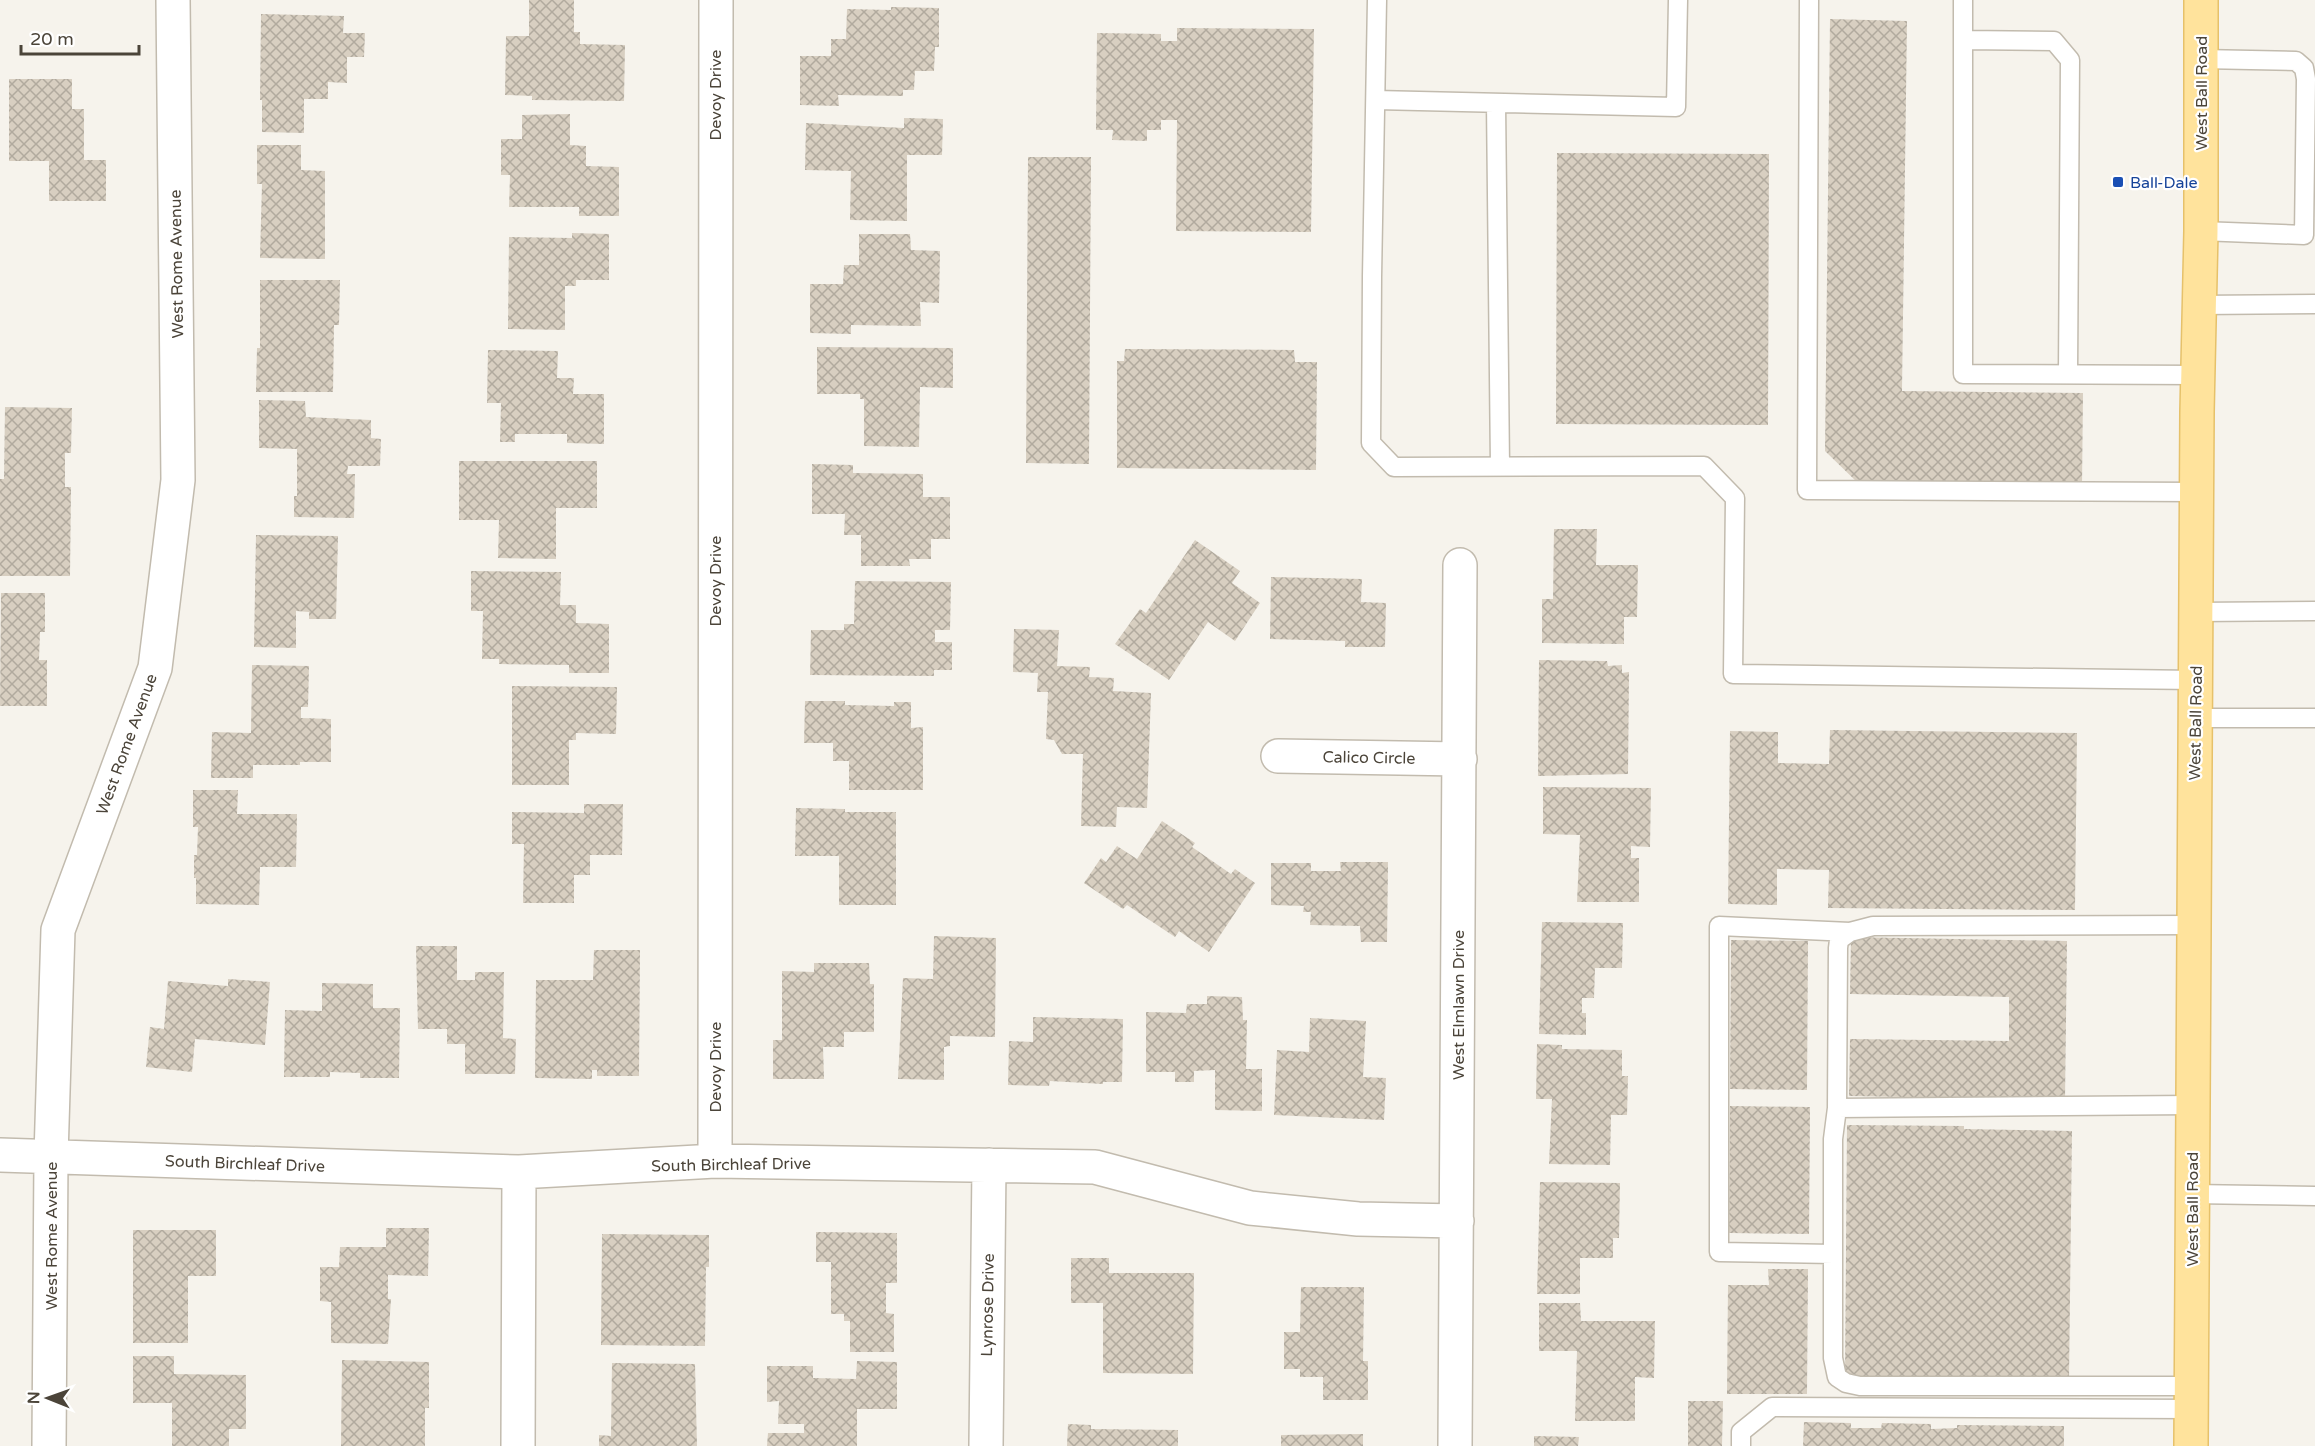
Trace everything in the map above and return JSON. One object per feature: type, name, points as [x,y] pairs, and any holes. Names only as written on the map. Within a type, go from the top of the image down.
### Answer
[{"type":"main road","name":"West Ball Road","points":[[2191,1446],[2201,0]]},
{"type":"street","name":"West Rome Avenue","points":[[50,1446],[51,1156],[58,930],[155,668],[178,480],[173,0]]},
{"type":"street","name":"Devoy Drive","points":[[715,1161],[716,0]]},
{"type":"street","name":"West Elmlawn Drive","points":[[1455,1446],[1460,565]]},
{"type":"street","name":"Calico Circle","points":[[1278,756],[1460,759]]},
{"type":"street","name":"South Birchleaf Drive","points":[[0,1155],[519,1172],[715,1161],[1095,1167],[1250,1208],[1358,1220],[1457,1221]]},
{"type":"street","name":"Lynrose Drive","points":[[986,1446],[989,1165]]},
{"type":"street","points":[[518,1446],[519,1172]]},
{"type":"lane","points":[[1377,0],[1371,277],[1371,443],[1394,467],[1704,466],[1735,498],[1733,674],[2196,680]]},
{"type":"lane","points":[[1376,100],[1677,107],[1678,0]]},
{"type":"lane","points":[[1809,0],[1807,490],[2197,492]]},
{"type":"lane","points":[[1963,0],[1963,374],[2198,375]]},
{"type":"lane","points":[[1963,40],[2054,41],[2070,60],[2068,374]]},
{"type":"lane","points":[[2201,58],[2296,61],[2304,68],[2309,236],[2201,231]]},
{"type":"lane","points":[[1496,103],[1500,466]]},
{"type":"lane","points":[[2198,305],[2315,304]]},
{"type":"lane","points":[[2196,612],[2315,611]]},
{"type":"lane","points":[[2195,718],[2315,718]]},
{"type":"lane","points":[[1833,1254],[1719,1252],[1719,926],[1850,932],[1872,926],[2194,925]]},
{"type":"lane","points":[[1850,932],[1839,940],[1838,948],[1837,1108],[1833,1139],[1834,1369],[1837,1377],[1846,1383],[1860,1386],[2191,1397]]},
{"type":"lane","points":[[1837,1108],[2193,1105]]},
{"type":"lane","points":[[2192,1194],[2315,1196]]},
{"type":"lane","points":[[1742,1446],[1741,1432],[1772,1407],[2191,1397]]},
{"type":"building","points":[[529,0],[574,0],[574,32],[580,32],[580,44],[625,45],[624,101],[532,100],[532,96],[505,95],[506,36],[529,36]]},
{"type":"building","points":[[891,7],[939,8],[939,47],[935,47],[934,71],[915,71],[914,90],[903,90],[903,96],[838,95],[839,106],[800,105],[800,56],[831,56],[831,39],[846,39],[847,9],[891,10]]},
{"type":"building","points":[[261,14],[344,16],[343,33],[365,33],[364,57],[347,57],[347,83],[328,82],[328,99],[304,99],[304,133],[262,132]]},
{"type":"building","points":[[1830,19],[1907,21],[1902,391],[2083,393],[2082,487],[1859,484],[1825,451]]},
{"type":"building","points":[[1177,28],[1314,29],[1311,232],[1176,231],[1177,120],[1161,120],[1161,130],[1147,130],[1147,141],[1112,140],[1113,130],[1096,130],[1097,33],[1161,34],[1161,41],[1177,41]]},
{"type":"building","points":[[9,79],[72,79],[72,109],[84,109],[84,160],[106,160],[106,201],[49,201],[49,161],[9,161]]},
{"type":"building","points":[[570,114],[570,145],[586,146],[586,166],[619,167],[619,216],[579,216],[579,207],[509,207],[510,175],[501,175],[501,139],[522,139],[522,115]]},
{"type":"building","points":[[904,118],[943,119],[942,155],[907,155],[907,221],[850,220],[851,171],[805,170],[806,123],[904,128]]},
{"type":"building","points":[[257,145],[301,145],[301,170],[325,171],[325,259],[260,258],[262,184],[257,184]]},
{"type":"building","points":[[1557,153],[1769,154],[1768,425],[1556,424]]},
{"type":"building","points":[[1028,157],[1091,157],[1089,464],[1026,463]]},
{"type":"building","points":[[572,233],[609,234],[609,280],[576,280],[576,286],[565,286],[565,330],[508,329],[509,237],[572,238]]},
{"type":"building","points":[[859,234],[910,234],[911,250],[940,251],[939,303],[920,302],[921,326],[851,325],[851,334],[810,333],[810,284],[843,284],[844,265],[859,265]]},
{"type":"building","points":[[260,280],[340,280],[339,325],[334,325],[333,392],[256,392],[257,348],[260,348]]},
{"type":"building","points":[[817,347],[953,348],[953,388],[920,387],[919,447],[864,446],[864,399],[860,399],[860,394],[817,394]]},
{"type":"building","points":[[1125,349],[1294,350],[1295,362],[1317,362],[1316,470],[1117,468],[1117,361],[1124,361]]},
{"type":"building","points":[[488,350],[558,351],[557,378],[574,378],[573,394],[604,394],[604,444],[567,443],[567,434],[515,434],[515,442],[500,442],[501,403],[487,403]]},
{"type":"building","points":[[259,400],[305,401],[306,417],[371,420],[371,438],[381,439],[380,466],[348,466],[347,474],[355,474],[354,518],[294,517],[294,496],[297,496],[297,449],[259,448]]},
{"type":"building","points":[[5,407],[72,408],[71,453],[65,453],[65,487],[71,487],[70,576],[0,576],[0,479],[4,479]]},
{"type":"building","points":[[459,461],[597,461],[597,508],[556,508],[556,559],[498,558],[499,520],[459,520]]},
{"type":"building","points":[[812,464],[853,465],[853,473],[923,474],[923,497],[950,497],[950,539],[931,539],[931,559],[909,559],[910,566],[861,566],[861,535],[844,535],[845,514],[812,514]]},
{"type":"building","points":[[1554,529],[1597,529],[1596,565],[1638,565],[1637,617],[1624,617],[1624,644],[1542,643],[1542,599],[1553,599]]},
{"type":"building","points":[[256,535],[338,536],[336,619],[309,619],[309,612],[296,611],[296,648],[254,647]]},
{"type":"building","points":[[1195,540],[1240,571],[1232,583],[1260,603],[1235,641],[1208,622],[1169,680],[1115,644],[1140,609],[1146,613]]},
{"type":"building","points":[[471,571],[561,572],[560,605],[576,605],[576,623],[609,624],[609,673],[569,673],[569,665],[499,664],[499,659],[482,659],[483,611],[471,611]]},
{"type":"building","points":[[1271,577],[1362,579],[1361,602],[1386,603],[1385,647],[1345,647],[1345,641],[1270,639]]},
{"type":"building","points":[[855,581],[951,582],[950,630],[935,630],[935,642],[952,642],[952,670],[934,670],[934,676],[810,675],[811,630],[844,630],[844,624],[854,624]]},
{"type":"building","points":[[1,593],[45,593],[45,632],[40,632],[39,660],[47,660],[47,706],[0,706]]},
{"type":"building","points":[[1014,629],[1059,630],[1057,666],[1090,667],[1089,677],[1114,678],[1113,691],[1151,693],[1147,808],[1117,807],[1116,827],[1081,826],[1083,754],[1062,754],[1054,740],[1046,739],[1048,692],[1037,692],[1038,673],[1013,672]]},
{"type":"building","points":[[1539,660],[1607,661],[1608,666],[1622,665],[1622,673],[1629,672],[1628,774],[1538,776]]},
{"type":"building","points":[[252,665],[309,666],[308,707],[301,707],[301,718],[331,719],[331,762],[300,762],[300,765],[253,765],[253,778],[211,778],[212,732],[251,733]]},
{"type":"building","points":[[512,686],[617,687],[616,734],[576,733],[576,740],[569,740],[569,785],[512,785]]},
{"type":"building","points":[[805,701],[845,701],[845,705],[894,706],[894,702],[911,702],[911,728],[923,727],[923,790],[849,790],[849,761],[833,761],[833,743],[804,743]]},
{"type":"building","points":[[1830,730],[2077,733],[2075,910],[1828,908],[1829,870],[1777,869],[1777,905],[1728,904],[1730,731],[1778,732],[1778,763],[1829,764]]},
{"type":"building","points":[[1543,787],[1651,788],[1650,847],[1631,846],[1631,858],[1639,858],[1639,902],[1577,902],[1580,835],[1543,834]]},
{"type":"building","points":[[193,790],[238,790],[237,814],[297,814],[296,867],[260,867],[259,905],[196,904],[194,855],[197,855],[198,827],[193,827]]},
{"type":"building","points":[[584,804],[623,804],[622,855],[590,855],[590,875],[574,875],[574,903],[523,903],[524,844],[512,844],[512,812],[584,813]]},
{"type":"building","points":[[796,808],[845,809],[845,812],[896,812],[896,905],[839,905],[839,856],[795,856]]},
{"type":"building","points":[[1162,821],[1195,843],[1192,847],[1231,874],[1235,869],[1255,883],[1209,952],[1179,931],[1175,937],[1127,905],[1123,909],[1084,883],[1101,858],[1106,862],[1117,846],[1137,859]]},
{"type":"building","points":[[1340,862],[1388,862],[1387,942],[1361,942],[1360,926],[1310,925],[1311,912],[1303,912],[1304,906],[1271,905],[1271,863],[1311,863],[1311,871],[1341,871]]},
{"type":"building","points":[[1542,922],[1623,923],[1622,968],[1595,968],[1594,998],[1582,998],[1582,1013],[1586,1013],[1586,1035],[1539,1034]]},
{"type":"building","points":[[934,936],[996,938],[995,1037],[950,1036],[950,1046],[944,1047],[944,1080],[898,1079],[903,978],[933,979]]},
{"type":"building","points":[[1851,937],[2067,941],[2065,1100],[1849,1096],[1850,1039],[2009,1041],[2009,997],[1850,994]]},
{"type":"building","points":[[1731,940],[1808,941],[1807,1090],[1730,1089]]},
{"type":"building","points":[[416,946],[457,946],[457,980],[475,980],[475,972],[504,972],[503,1038],[516,1039],[515,1074],[465,1074],[465,1044],[447,1044],[447,1029],[418,1029]]},
{"type":"building","points":[[594,950],[640,950],[639,1076],[597,1076],[597,1070],[592,1070],[592,1079],[535,1078],[536,980],[593,980]]},
{"type":"building","points":[[814,963],[869,963],[870,984],[874,984],[874,1032],[844,1032],[844,1047],[823,1047],[824,1079],[773,1079],[773,1040],[782,1040],[782,971],[814,972]]},
{"type":"building","points":[[228,979],[270,982],[265,1045],[195,1039],[192,1072],[146,1067],[150,1027],[164,1029],[168,981],[228,986]]},
{"type":"building","points":[[322,983],[373,984],[373,1008],[400,1008],[399,1078],[360,1078],[360,1073],[330,1072],[330,1077],[284,1077],[285,1010],[322,1011]]},
{"type":"building","points":[[1207,996],[1242,997],[1243,1020],[1247,1020],[1246,1069],[1262,1069],[1262,1111],[1215,1110],[1215,1070],[1194,1071],[1194,1082],[1175,1082],[1175,1072],[1146,1072],[1146,1012],[1186,1013],[1187,1004],[1207,1004]]},
{"type":"building","points":[[1033,1017],[1123,1019],[1122,1082],[1103,1082],[1103,1084],[1050,1081],[1049,1086],[1008,1085],[1009,1041],[1033,1042]]},
{"type":"building","points":[[1310,1018],[1366,1021],[1363,1077],[1386,1078],[1384,1120],[1274,1115],[1277,1050],[1309,1052]]},
{"type":"building","points":[[1537,1044],[1562,1045],[1562,1049],[1622,1050],[1622,1076],[1628,1076],[1627,1115],[1611,1115],[1610,1165],[1549,1164],[1552,1099],[1536,1099]]},
{"type":"building","points":[[1730,1106],[1810,1107],[1809,1234],[1729,1233]]},
{"type":"building","points":[[1847,1125],[1964,1126],[1964,1129],[2072,1131],[2069,1381],[1845,1379]]},
{"type":"building","points":[[1540,1182],[1620,1183],[1619,1238],[1613,1238],[1613,1258],[1580,1258],[1580,1294],[1537,1294]]},
{"type":"building","points":[[386,1228],[429,1228],[428,1276],[388,1275],[388,1299],[391,1299],[388,1344],[331,1343],[331,1302],[320,1301],[320,1267],[339,1267],[340,1247],[386,1247]]},
{"type":"building","points":[[133,1230],[216,1230],[216,1276],[188,1276],[188,1343],[133,1343]]},
{"type":"building","points":[[816,1232],[897,1233],[897,1283],[886,1283],[886,1313],[894,1314],[894,1352],[850,1352],[850,1321],[844,1321],[844,1314],[831,1314],[831,1262],[816,1262]]},
{"type":"building","points":[[602,1234],[709,1235],[709,1267],[706,1267],[705,1346],[601,1345]]},
{"type":"building","points":[[1071,1258],[1109,1258],[1109,1273],[1194,1273],[1193,1374],[1103,1373],[1103,1303],[1071,1303]]},
{"type":"building","points":[[1768,1269],[1808,1269],[1807,1394],[1727,1394],[1728,1285],[1769,1285]]},
{"type":"building","points":[[1301,1287],[1364,1287],[1363,1361],[1368,1361],[1368,1400],[1323,1400],[1323,1377],[1300,1377],[1300,1369],[1284,1369],[1284,1332],[1300,1332]]},
{"type":"building","points":[[1539,1303],[1580,1303],[1581,1321],[1655,1321],[1654,1378],[1635,1377],[1635,1421],[1575,1421],[1577,1351],[1539,1351]]},
{"type":"building","points":[[133,1356],[174,1356],[174,1374],[246,1375],[246,1429],[229,1429],[229,1446],[172,1446],[172,1403],[133,1403]]},
{"type":"building","points":[[342,1360],[429,1362],[429,1408],[425,1408],[425,1446],[341,1446]]},
{"type":"building","points":[[857,1361],[897,1362],[897,1409],[857,1409],[857,1446],[767,1446],[768,1433],[804,1433],[804,1424],[778,1424],[779,1401],[767,1402],[767,1366],[813,1366],[813,1378],[856,1379]]},
{"type":"building","points":[[612,1363],[695,1364],[697,1446],[599,1446],[599,1435],[611,1436]]},
{"type":"building","points":[[1688,1401],[1723,1401],[1722,1446],[1688,1446]]},
{"type":"building","points":[[1804,1422],[1851,1423],[1851,1428],[1881,1428],[1882,1423],[1931,1424],[1931,1429],[1957,1428],[1957,1425],[2064,1426],[2064,1446],[1803,1446]]},
{"type":"building","points":[[1068,1424],[1091,1425],[1091,1429],[1178,1430],[1178,1446],[1067,1446]]},
{"type":"building","points":[[1363,1434],[1363,1446],[1281,1446],[1281,1435]]},
{"type":"building","points":[[1534,1436],[1579,1437],[1578,1446],[1534,1446]]},
{"type":"place","name":"Ball-Dale","points":[[2118,182]]}]
